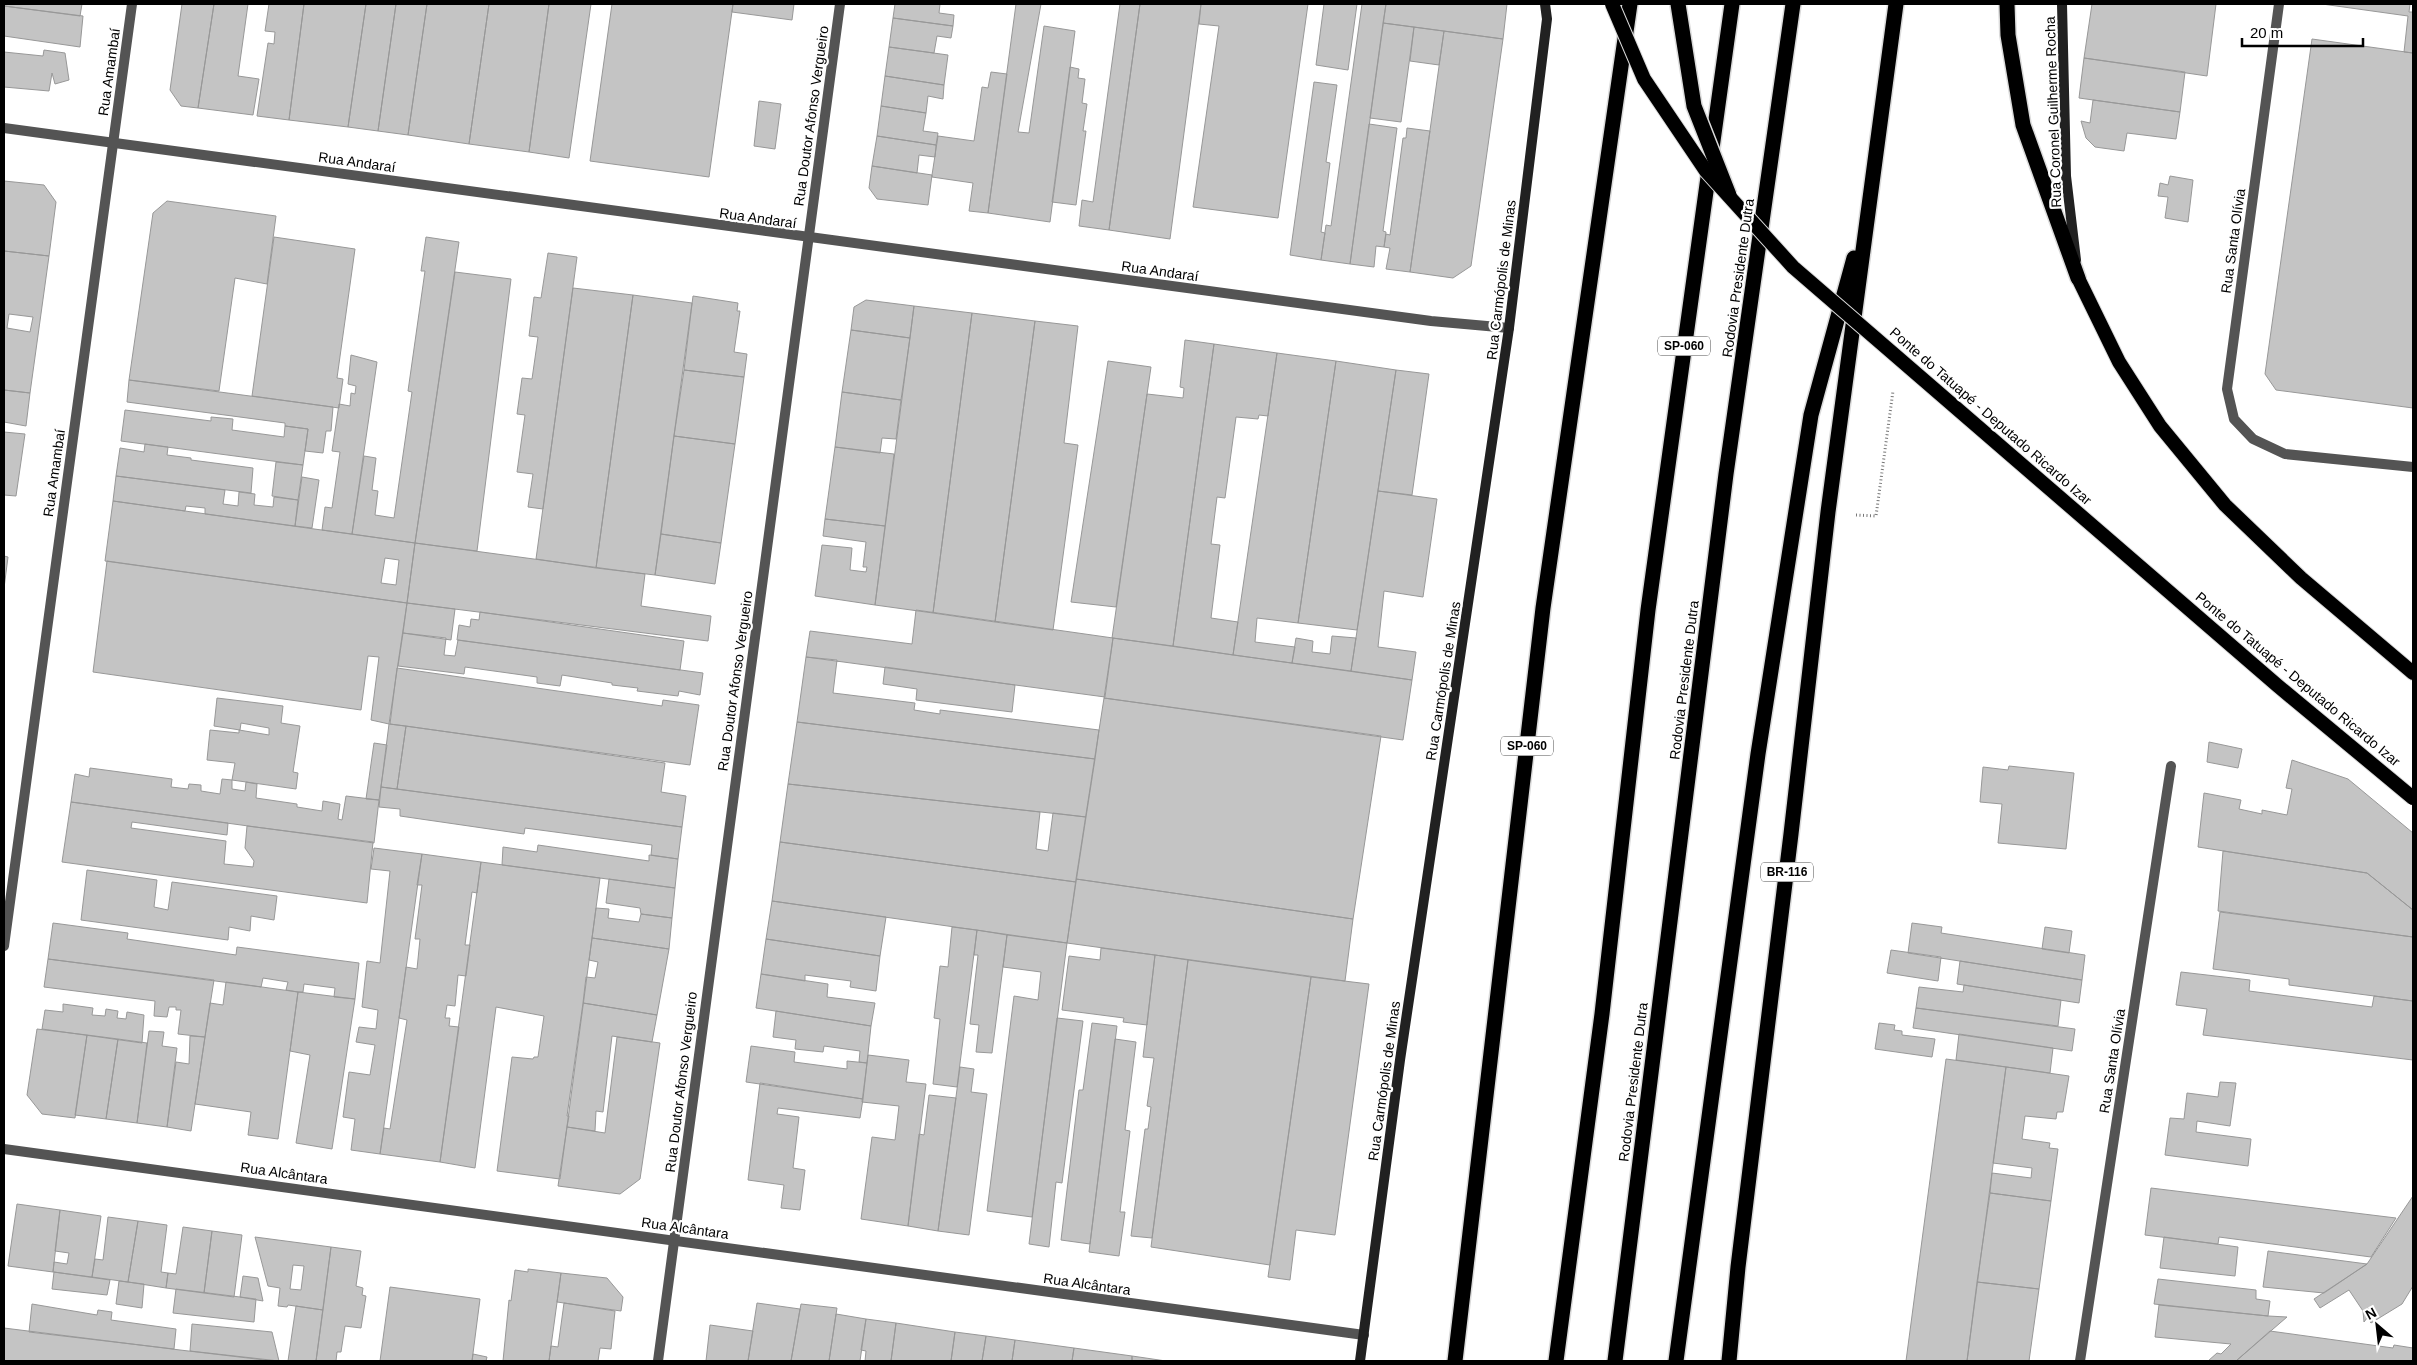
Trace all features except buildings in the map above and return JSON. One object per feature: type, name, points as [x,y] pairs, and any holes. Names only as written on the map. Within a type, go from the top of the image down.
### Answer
[{"type":"highway","name":"Ponte do Tatuapé - Deputado Ricardo Izar","points":[[1612,4],[1644,79],[1706,170],[1793,267],[2278,686],[2413,798]]},
{"type":"highway","name":"SP-060","points":[[1455,1361],[1543,608],[1630,4]]},
{"type":"highway","points":[[1678,4],[1694,106],[1729,195]]},
{"type":"highway","name":"SP-060","points":[[1556,1361],[1602,1014],[1648,610],[1732,4]]},
{"type":"highway","name":"Rodovia Presidente Dutra","points":[[1615,1361],[1726,474],[1794,4]]},
{"type":"highway","points":[[1676,1361],[1758,754],[1810,425],[1870,199],[1896,4]]},
{"type":"highway","points":[[2007,4],[2008,35],[2023,125],[2078,278],[2124,370],[2160,426],[2225,505],[2301,578],[2413,672]]},
{"type":"highway","name":"BR-116","points":[[1729,1361],[1738,1267],[1845,383],[1870,199]]},
{"type":"main road","name":"Rua Carmópolis de Minas","points":[[1360,1361],[1400,1060],[1510,328],[1548,19],[1545,4]]},
{"type":"main road","name":"Rua Coronel Guilherme Rocha","points":[[2062,4],[2066,176],[2078,278]]},
{"type":"street","name":"Rua Amambaí","points":[[4,946],[132,4]]},
{"type":"street","name":"Rua Doutor Afonso Vergueiro","points":[[658,1361],[840,4]]},
{"type":"street","name":"Rua Santa Olívia","points":[[2279,4],[2227,388],[2234,419],[2253,439],[2285,454],[2413,467]]},
{"type":"street","name":"Rua Andaraí","points":[[4,128],[808,238],[1421,319],[1510,328]]},
{"type":"street","name":"Rua Santa Olívia","points":[[2080,1361],[2171,766]]},
{"type":"street","name":"Rua Alcântara","points":[[4,1149],[1364,1335]]},
{"type":"path","points":[[1876,516],[1893,390]]}]
